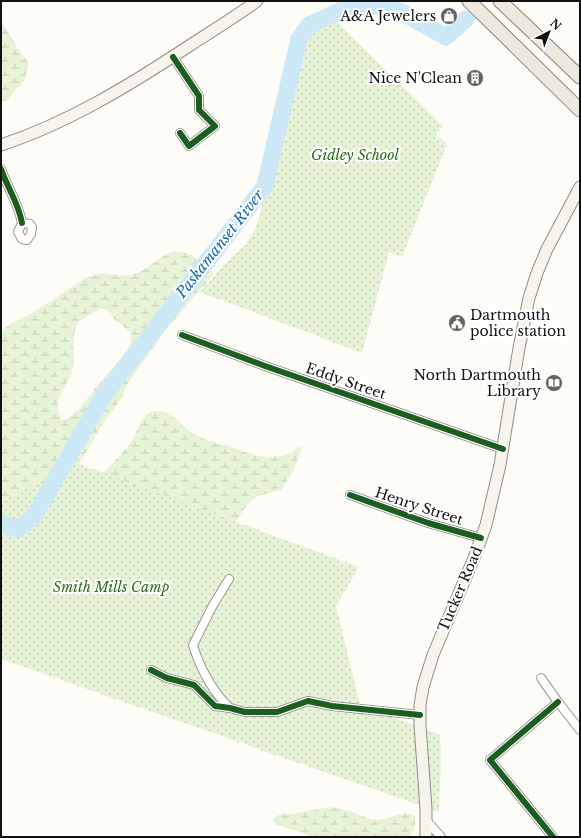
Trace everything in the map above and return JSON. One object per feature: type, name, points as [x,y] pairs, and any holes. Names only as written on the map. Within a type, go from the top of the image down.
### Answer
[{"type":"main road","points":[[1,145],[20,139],[64,120],[110,95],[173,57],[257,1]]},
{"type":"main road","points":[[469,1],[580,110]]},
{"type":"main road","points":[[500,1],[580,77]]},
{"type":"main road","name":"Tucker Road","points":[[426,837],[421,749],[421,696],[428,667],[481,538],[493,497],[529,298],[547,248],[580,187]]},
{"type":"street","points":[[173,57],[199,96],[199,110],[215,126],[189,146],[180,133]]},
{"type":"street","points":[[1,169],[21,215],[22,222]]},
{"type":"street","name":"Eddy Street","points":[[182,335],[265,366],[502,449]]},
{"type":"street","name":"Henry Street","points":[[350,495],[428,523],[481,538]]},
{"type":"street","points":[[229,579],[212,607],[193,645],[197,660],[210,683],[230,708]]},
{"type":"street","points":[[151,670],[167,678],[194,685],[215,706],[245,712],[277,712],[308,701],[332,706],[420,715]]},
{"type":"street","points":[[541,678],[580,730]]},
{"type":"street","points":[[553,837],[490,760],[558,702]]},
{"type":"street","points":[[426,820],[441,837]]},
{"type":"green space","name":"Gidley School","points":[[335,20],[443,126],[436,135],[447,144],[402,257],[389,252],[362,353],[200,292],[224,265],[246,244],[256,228],[262,205],[262,186],[264,178],[307,36],[313,28]]},
{"type":"green space","points":[[1,22],[28,62],[28,66],[24,81],[7,100],[1,102]]},
{"type":"green space","points":[[172,252],[181,252],[191,255],[214,274],[169,326],[131,378],[123,396],[102,425],[54,507],[1,536],[1,332],[12,323],[34,312],[92,275],[103,274],[126,276],[135,274]],"holes":[[[99,309],[105,309],[131,333],[131,341],[127,351],[79,409],[67,419],[61,420],[58,412],[58,405],[61,393],[71,375],[73,368],[75,330],[81,321]]]},
{"type":"green space","points":[[150,412],[165,412],[176,419],[189,431],[208,441],[229,446],[254,455],[264,457],[282,456],[291,454],[296,449],[303,446],[293,471],[281,490],[258,496],[252,500],[229,527],[85,497],[104,472],[120,456],[133,439],[143,418]]},
{"type":"green space","name":"Smith Mills Camp","points":[[65,459],[359,567],[336,606],[360,705],[440,735],[441,760],[439,812],[1,659],[1,501],[27,489],[43,478]]},
{"type":"green space","points":[[329,807],[349,811],[374,820],[401,814],[410,814],[415,816],[415,825],[410,837],[314,837],[278,825],[273,820],[276,816],[282,814],[292,814]]},
{"type":"waterway","name":"Paskamanset River","points":[[1,523],[18,529],[33,518],[104,395],[265,186],[299,39],[309,25],[346,8],[378,6],[400,11],[446,37],[466,19]]},
{"type":"cycle path","points":[[173,57],[199,96],[199,110],[215,126],[189,146],[180,133]]},
{"type":"cycle path","points":[[1,169],[18,209],[22,223]]},
{"type":"cycle path","points":[[182,335],[265,366],[503,449]]},
{"type":"cycle path","points":[[350,495],[428,523],[481,538]]},
{"type":"cycle path","points":[[151,670],[167,678],[194,685],[215,706],[245,712],[277,712],[308,701],[332,706],[420,715]]},
{"type":"cycle path","points":[[553,837],[490,760],[558,702]]},
{"type":"place","name":"A&A Jewelers","points":[[449,16]]},
{"type":"place","name":"Nice N'Clean","points":[[475,78]]},
{"type":"place","name":"Dartmouth police station","points":[[457,323]]},
{"type":"place","name":"North Dartmouth Library","points":[[554,383]]}]
